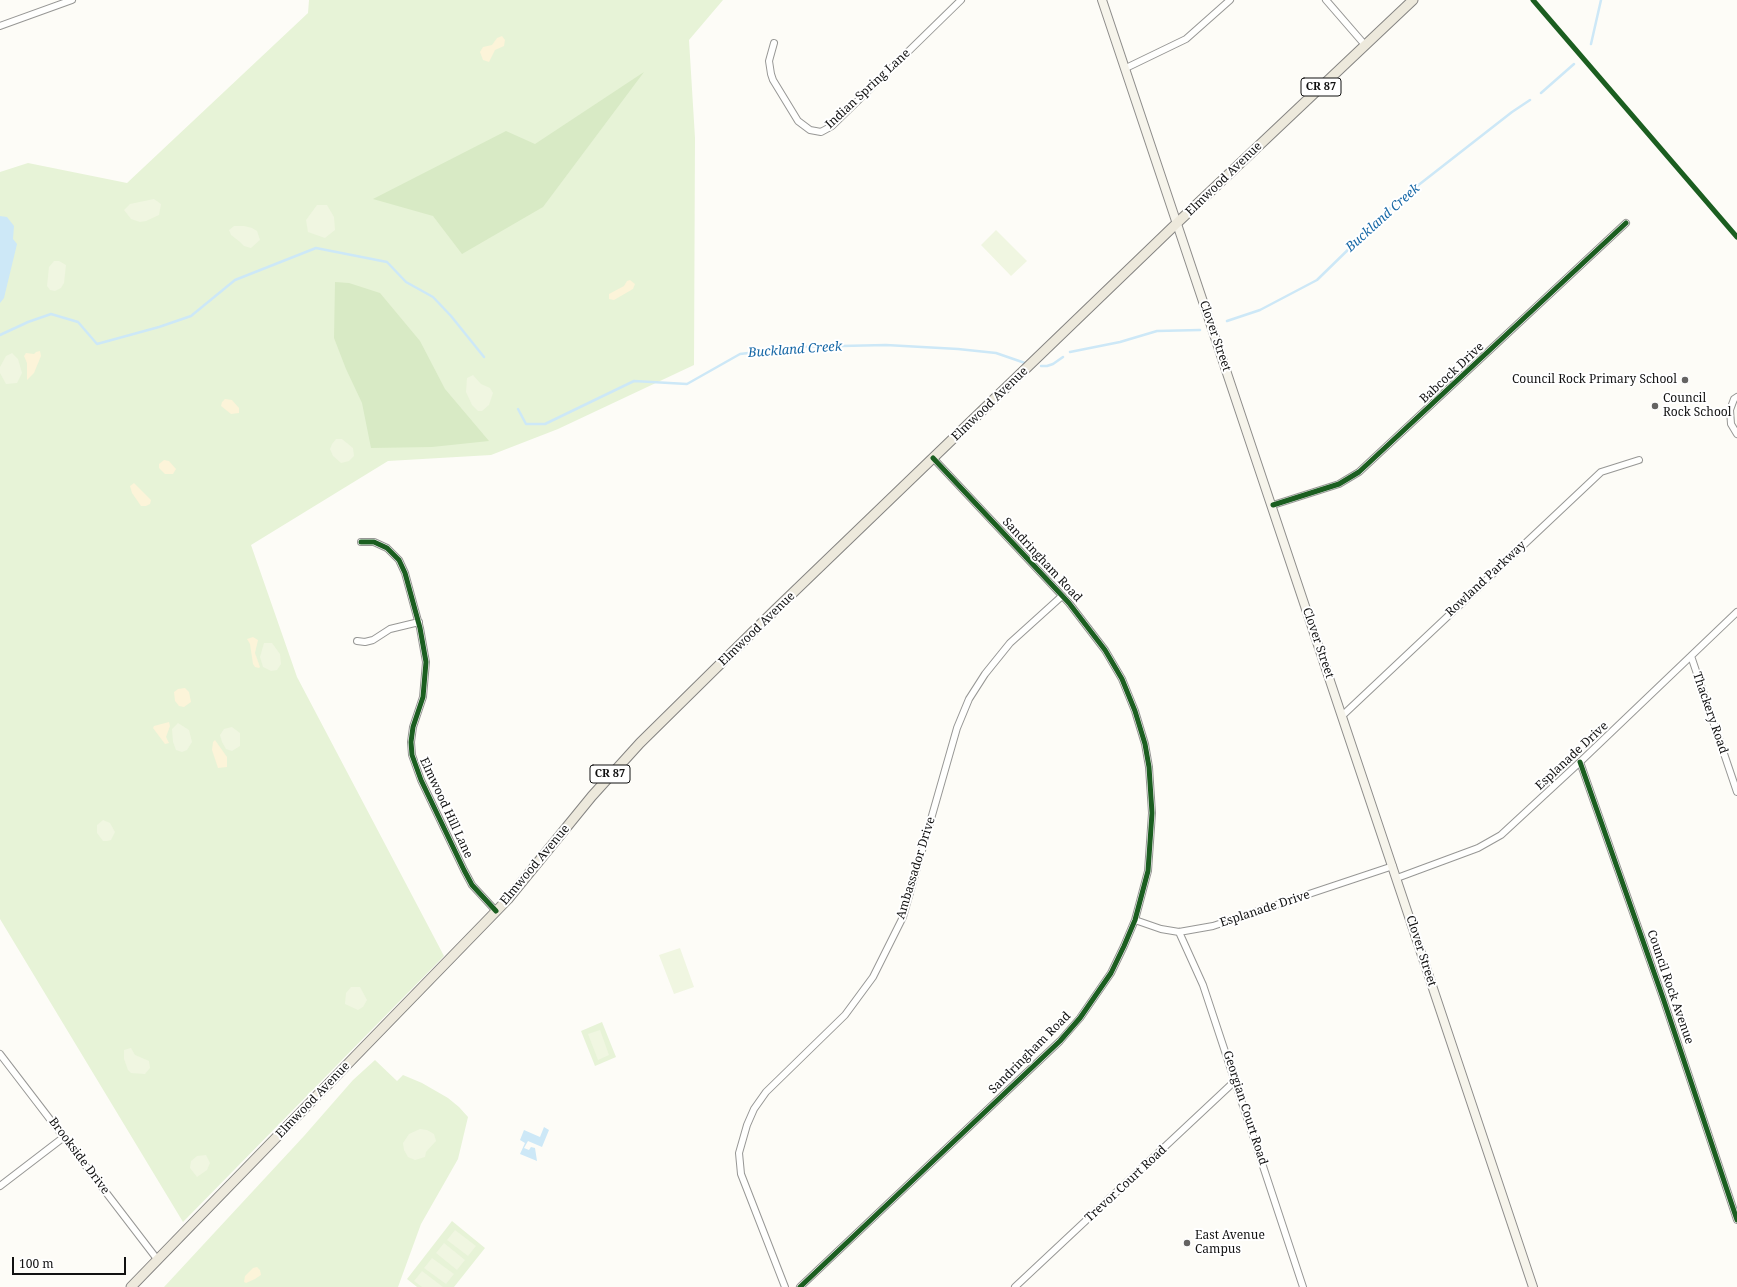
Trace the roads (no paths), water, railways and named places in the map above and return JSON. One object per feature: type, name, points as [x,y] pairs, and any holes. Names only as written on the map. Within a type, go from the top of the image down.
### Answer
[{"type":"main road","name":"Clover Street","points":[[1102,0],[1534,1287]]},
{"type":"main road","name":"Elmwood Avenue","points":[[131,1287],[496,911],[519,886],[609,776],[640,742],[1177,223],[1413,0]]},
{"type":"street","points":[[0,26],[72,0]]},
{"type":"street","name":"Indian Spring Lane","points":[[774,43],[769,61],[773,80],[798,121],[810,130],[821,132],[832,126],[961,0]]},
{"type":"street","points":[[1126,68],[1186,39],[1230,0]]},
{"type":"street","points":[[1326,0],[1365,45]]},
{"type":"street","name":"Babcock Drive","points":[[1273,506],[1339,484],[1359,472],[1626,223]]},
{"type":"street","points":[[1737,397],[1734,399],[1730,410],[1731,424],[1737,434]]},
{"type":"street","name":"Sandringham Road","points":[[800,1287],[1060,1041],[1080,1018],[1104,985],[1124,946],[1135,920],[1146,882],[1152,834],[1151,787],[1145,744],[1135,711],[1114,665],[1105,650],[1062,596],[933,458]]},
{"type":"street","name":"Rowland Parkway","points":[[1343,715],[1601,472],[1639,460]]},
{"type":"street","name":"Elmwood Hill Lane","points":[[361,542],[368,541],[387,548],[399,560],[406,573],[425,648],[423,697],[412,735],[412,755],[424,786],[472,885],[496,911]]},
{"type":"street","name":"Ambassador Drive","points":[[785,1287],[741,1174],[739,1153],[749,1121],[754,1110],[766,1092],[840,1021],[864,991],[873,977],[902,916],[957,728],[966,705],[985,674],[1010,643],[1062,596]]},
{"type":"street","name":"Esplanade Drive","points":[[1397,878],[1478,848],[1501,835],[1737,612]]},
{"type":"street","points":[[357,641],[365,642],[373,640],[390,629],[419,622]]},
{"type":"street","name":"Thackery Road","points":[[1691,656],[1737,792]]},
{"type":"street","name":"Council Rock Avenue","points":[[1580,762],[1663,998],[1737,1220]]},
{"type":"street","name":"Esplanade Drive","points":[[1135,920],[1161,929],[1179,932],[1213,926],[1393,866]]},
{"type":"street","name":"Georgian Court Road","points":[[1179,932],[1203,985],[1236,1080],[1303,1287]]},
{"type":"street","name":"Brookside Drive","points":[[0,1054],[157,1259]]},
{"type":"street","name":"Trevor Court Road","points":[[1016,1287],[1236,1080]]},
{"type":"street","points":[[0,1186],[64,1137]]},
{"type":"water","points":[[0,216],[7,217],[14,226],[13,239],[17,244],[4,298],[0,303]]},
{"type":"water","points":[[544,1127],[549,1130],[542,1147],[528,1141],[524,1148],[529,1150],[531,1147],[535,1148],[537,1161],[520,1154],[525,1143],[520,1140],[524,1130],[540,1137]]},
{"type":"waterway","name":"Buckland Creek","points":[[1591,44],[1601,0]]},
{"type":"waterway","name":"Buckland Creek","points":[[1541,93],[1574,64]]},
{"type":"waterway","name":"Buckland Creek","points":[[1227,321],[1260,310],[1317,280],[1398,201],[1512,112],[1530,100]]},
{"type":"waterway","name":"Buckland Creek","points":[[0,335],[28,322],[51,314],[78,322],[97,344],[159,327],[191,316],[235,280],[316,248],[387,262],[406,282],[433,297],[451,316],[484,357]]},
{"type":"waterway","name":"Buckland Creek","points":[[1070,352],[1120,342],[1157,331],[1200,330]]},
{"type":"waterway","name":"Buckland Creek","points":[[518,409],[526,424],[545,424],[634,381],[687,384],[740,354],[797,347],[886,345],[958,349],[996,353],[1025,363]]},
{"type":"waterway","name":"Buckland Creek","points":[[1041,366],[1053,364],[1063,357]]},
{"type":"place","name":"Council Rock Primary School","points":[[1685,380]]},
{"type":"place","name":"Council Rock School","points":[[1655,406]]},
{"type":"place","name":"East Avenue Campus","points":[[1187,1243]]}]
